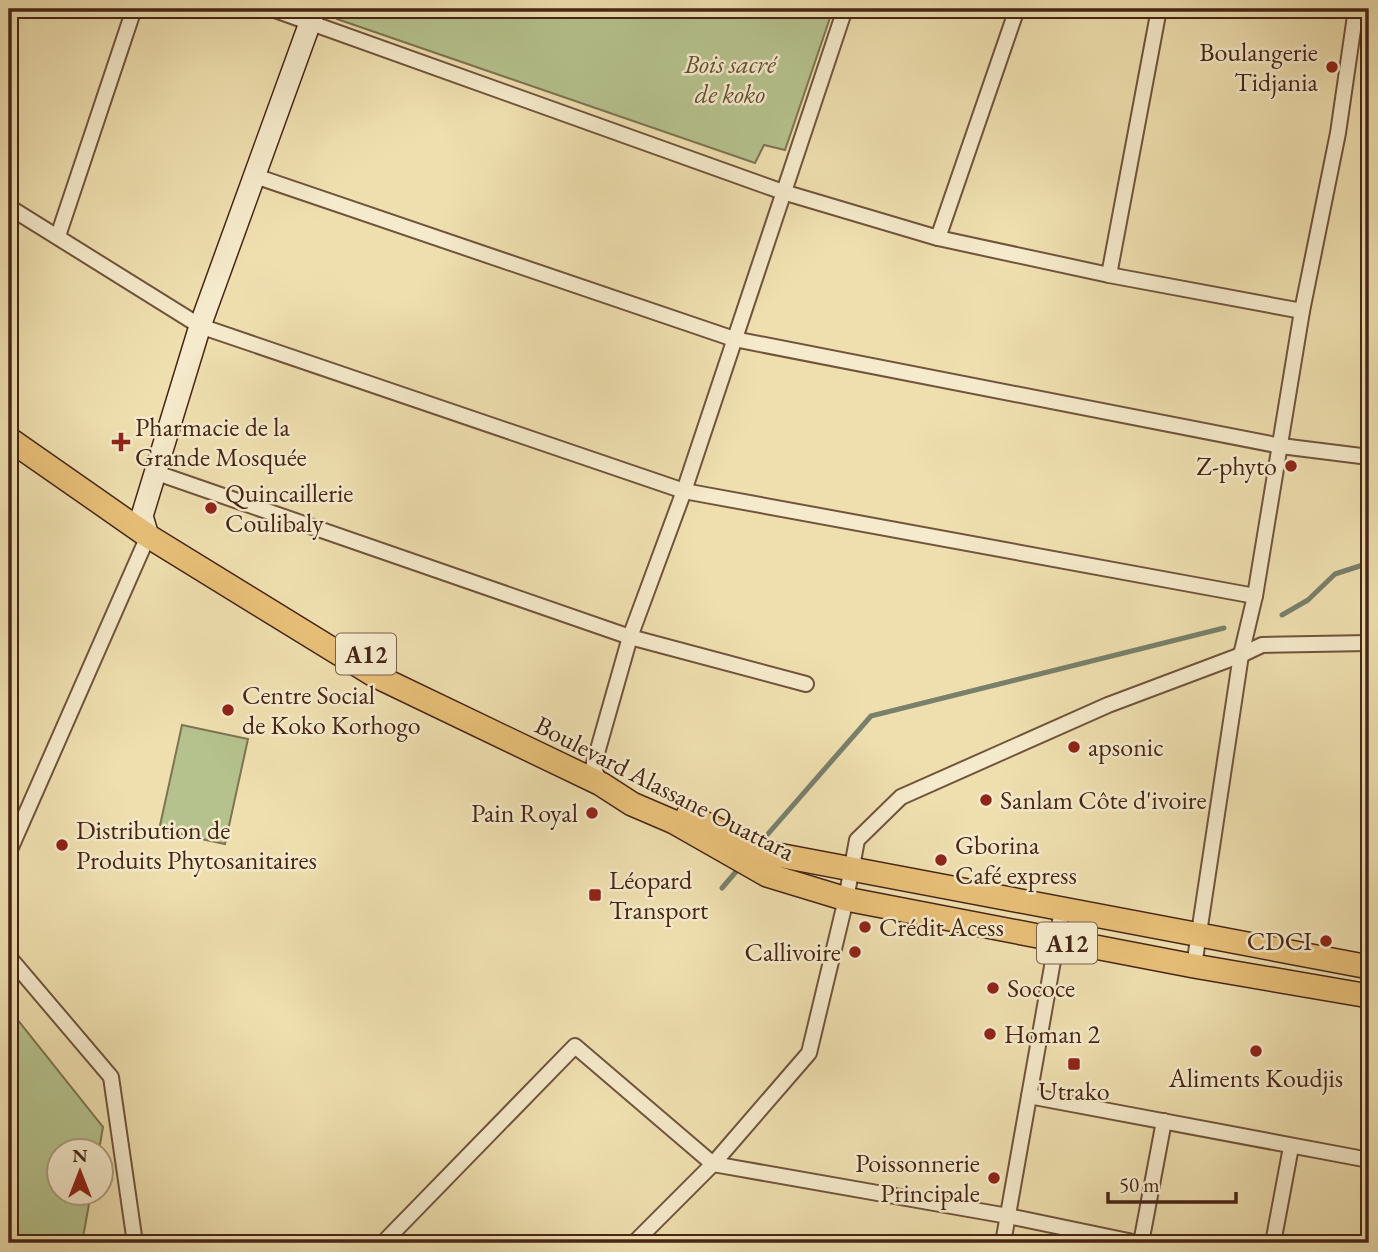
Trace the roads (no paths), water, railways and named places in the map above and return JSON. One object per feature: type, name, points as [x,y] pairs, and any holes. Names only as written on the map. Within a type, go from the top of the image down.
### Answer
[{"type":"main road","name":"Boulevard Alassane Ouattara","points":[[9,421],[145,526]]},
{"type":"main road","name":"Boulevard Alassane Ouattara","points":[[9,439],[145,526],[330,636],[445,694],[556,745],[597,775],[742,852],[767,876],[846,900],[1056,941],[1369,996]]},
{"type":"main road","name":"Boulevard Alassane Ouattara","points":[[742,852],[762,852],[1369,967]]},
{"type":"street","points":[[58,236],[134,9]]},
{"type":"street","points":[[272,9],[312,15],[783,192],[938,238],[1109,275],[1302,311]]},
{"type":"street","points":[[597,775],[630,637],[684,491],[845,9]]},
{"type":"street","points":[[938,238],[1017,9]]},
{"type":"street","points":[[1109,275],[1159,9]]},
{"type":"street","points":[[1194,966],[1241,655],[1255,596],[1302,311],[1338,133],[1356,9]]},
{"type":"street","points":[[9,852],[145,526],[156,473],[201,326],[312,15]]},
{"type":"street","points":[[255,176],[734,339],[1281,446],[1369,457]]},
{"type":"street","points":[[9,207],[201,326],[684,491],[1255,596]]},
{"type":"street","points":[[156,473],[630,637],[806,684]]},
{"type":"street","points":[[634,1243],[712,1164],[808,1053],[846,900],[857,840],[901,797],[1108,705],[1262,645],[1369,643]]},
{"type":"street","points":[[1003,1243],[1062,910]]},
{"type":"street","points":[[9,957],[111,1077],[135,1243]]},
{"type":"street","points":[[383,1243],[575,1046],[712,1164],[1008,1216],[1140,1243],[1164,1121]]},
{"type":"street","points":[[1029,1096],[1369,1160]]},
{"type":"street","points":[[1273,1243],[1292,1147]]},
{"type":"waterway","points":[[1282,615],[1308,600],[1335,574],[1369,563]]},
{"type":"waterway","points":[[760,843],[871,716],[1224,628]]},
{"type":"waterway","points":[[722,888],[740,867]]},
{"type":"place","name":"Boulangerie Tidjania","points":[[1332,67]]},
{"type":"place","name":"Pharmacie de la Grande Mosquée","points":[[121,442]]},
{"type":"place","name":"Z-phyto","points":[[1291,466]]},
{"type":"place","name":"Quincaillerie Coulibaly","points":[[211,508]]},
{"type":"place","name":"Centre Social de Koko Korhogo","points":[[228,710]]},
{"type":"place","name":"apsonic","points":[[1074,747]]},
{"type":"place","name":"Sanlam Côte d'ivoire","points":[[986,800]]},
{"type":"place","name":"Pain Royal","points":[[592,813]]},
{"type":"place","name":"Distribution de Produits Phytosanitaires","points":[[62,845]]},
{"type":"place","name":"Gborina Café express","points":[[941,860]]},
{"type":"place","name":"Léopard Transport","points":[[595,895]]},
{"type":"place","name":"Crédit Acess","points":[[865,927]]},
{"type":"place","name":"CDCI","points":[[1326,941]]},
{"type":"place","name":"Callivoire","points":[[855,952]]},
{"type":"place","name":"Sococe","points":[[993,988]]},
{"type":"place","name":"Homan 2","points":[[990,1034]]},
{"type":"place","name":"Aliments Koudjis","points":[[1256,1051]]},
{"type":"place","name":"Utrako","points":[[1074,1064]]},
{"type":"place","name":"Poissonnerie Principale","points":[[994,1178]]},
{"type":"park label","name":"Bois sacré de koko","points":[[730,79]]}]
